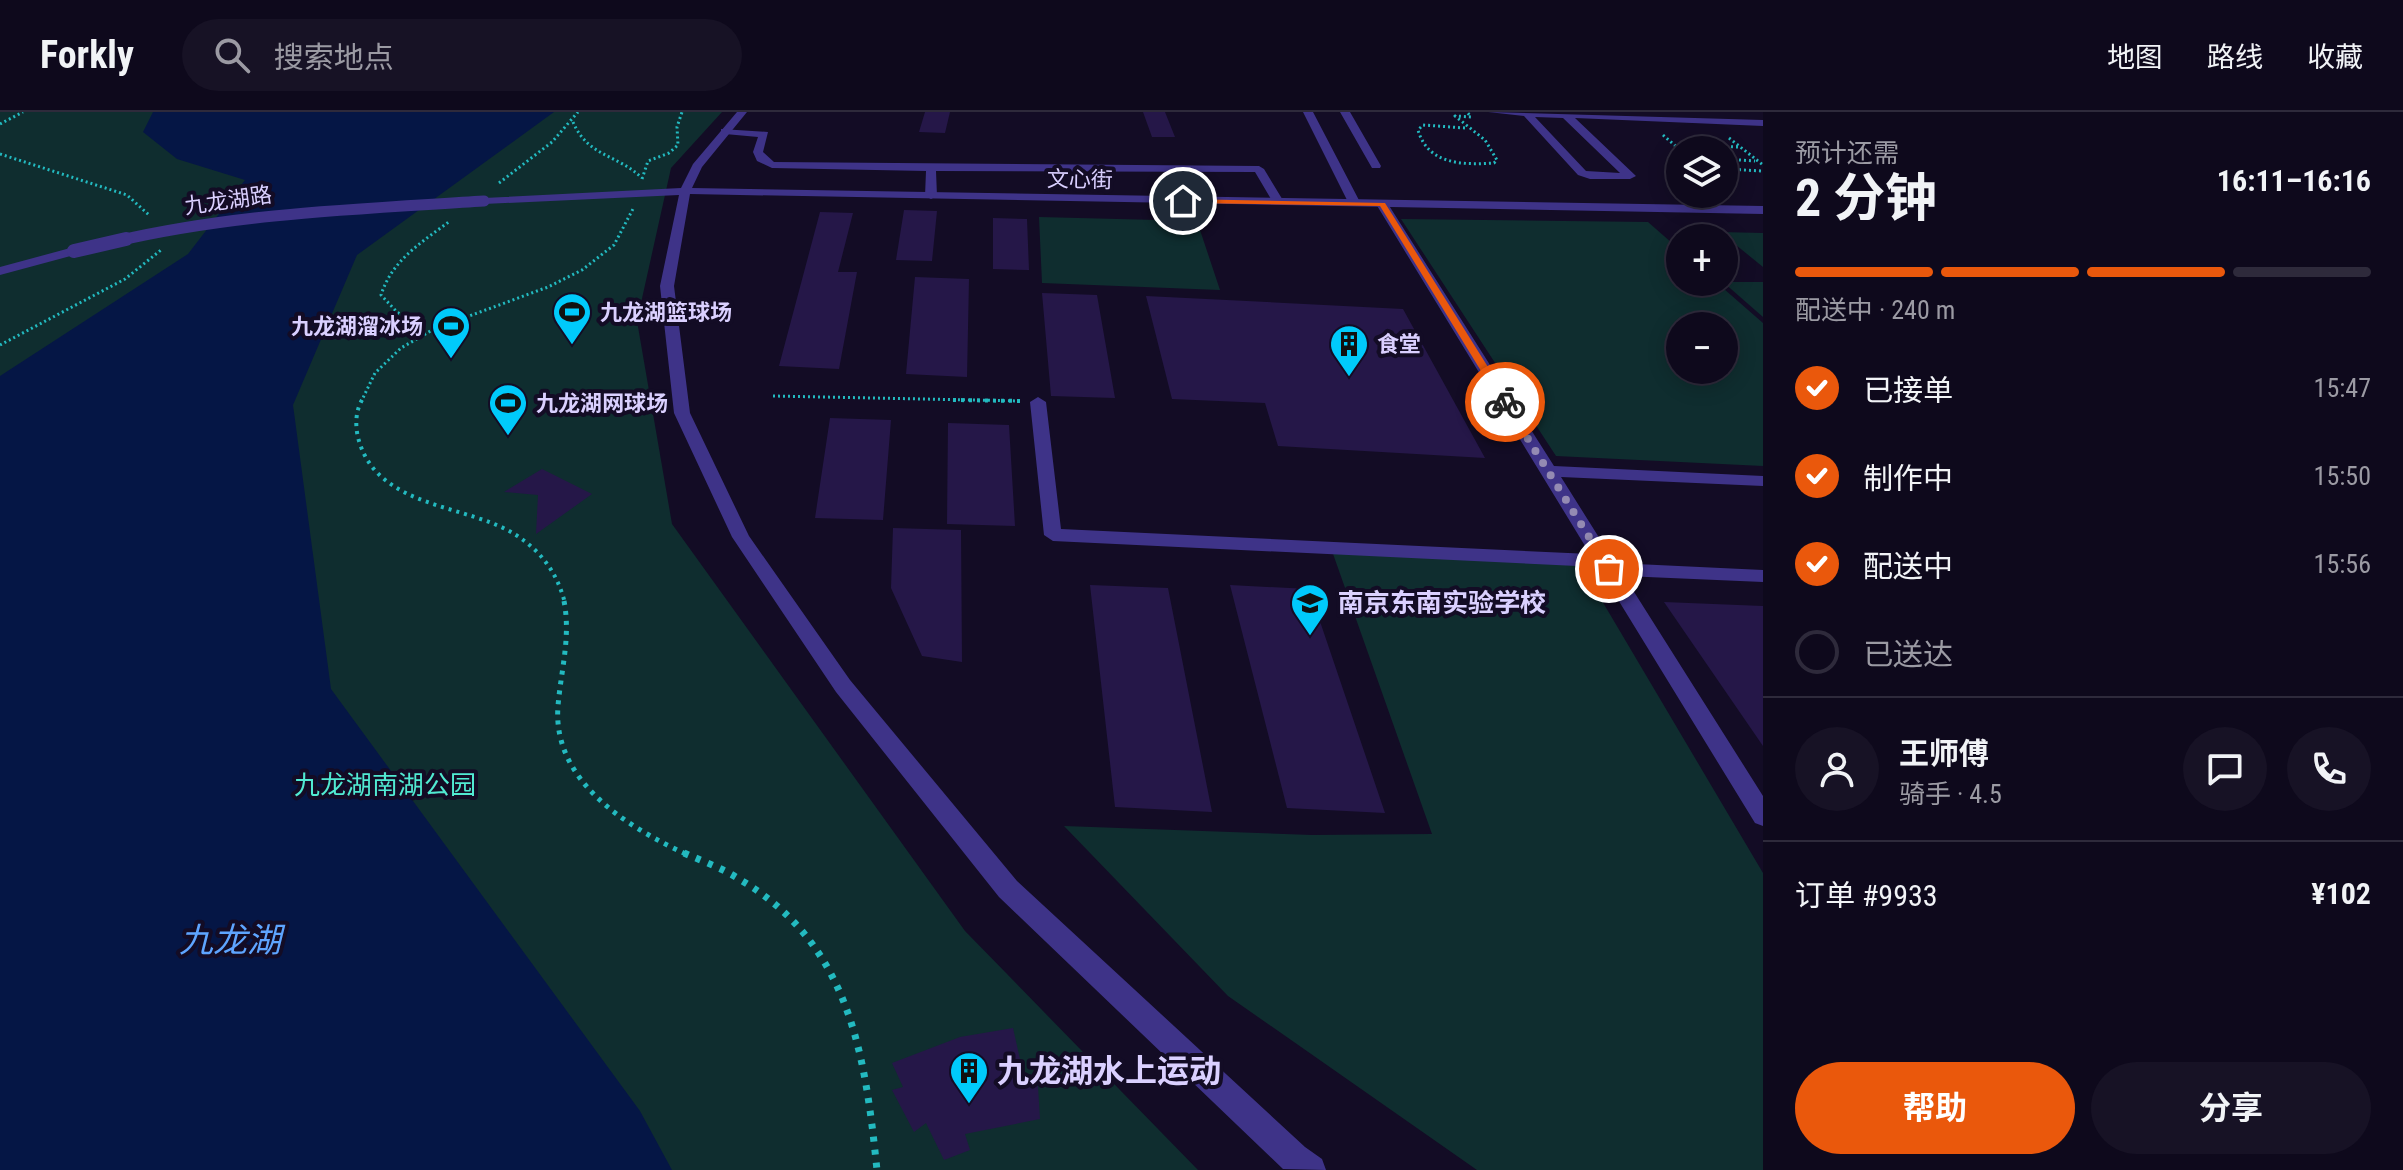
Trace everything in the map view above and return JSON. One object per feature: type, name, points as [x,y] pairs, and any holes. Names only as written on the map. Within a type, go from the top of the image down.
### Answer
[{"type":"street","points":[[742,112],[697,166],[685,191],[667,286],[682,413],[741,537],[843,686],[1008,889],[1294,1158],[1311,1170]]},
{"type":"street","points":[[1308,112],[1355,204]]},
{"type":"street","points":[[1345,112],[1376,166]]},
{"type":"street","points":[[1493,112],[1758,122]]},
{"type":"street","points":[[1739,112],[1758,122]]},
{"type":"street","points":[[1517,113],[1582,173],[1590,176],[1630,176],[1569,114]]},
{"type":"street","points":[[725,131],[764,134],[758,152],[761,159],[772,165],[1259,169],[1278,202]]},
{"type":"street","points":[[931,168],[931,196]]},
{"type":"street","name":"文心街","points":[[685,191],[1763,210]]},
{"type":"street","name":"九龙湖路","points":[[0,271],[183,226],[272,214],[685,191]]},
{"type":"street","points":[[1382,204],[1763,816]]},
{"type":"street","points":[[1038,402],[1053,535],[1763,576]]},
{"type":"street","points":[[1548,471],[1763,481]]},
{"type":"path","points":[[0,124],[23,112]]},
{"type":"path","points":[[639,193],[648,161],[669,153],[678,145],[677,127],[682,112]]},
{"type":"path","points":[[1465,128],[1423,125],[1418,130],[1432,154],[1446,161],[1490,163],[1497,160],[1484,138],[1465,128],[1455,116],[1471,117],[1467,112]]},
{"type":"path","points":[[573,122],[578,139],[585,146],[634,169],[642,178]]},
{"type":"path","points":[[1738,145],[1763,165]]},
{"type":"path","points":[[1738,160],[1758,161]]},
{"type":"path","points":[[1738,162],[1749,170]]},
{"type":"path","points":[[1738,170],[1763,171]]},
{"type":"path","points":[[637,201],[611,248],[567,278],[457,320],[415,338],[405,346],[377,371],[364,393],[358,406],[357,433],[362,451],[388,482],[416,500],[495,525],[514,535],[532,546],[556,575],[568,615],[568,642],[558,717],[573,767],[603,805],[686,856],[738,876],[785,912],[810,940],[838,987],[854,1025],[871,1113],[877,1170]]},
{"type":"path","points":[[773,396],[1038,402]]},
{"type":"green space","name":"九龙湖南湖公园","points":[[0,112],[722,112],[671,168],[637,321],[672,524],[965,931],[1198,1170],[0,1170]]},
{"type":"green space","points":[[1039,217],[1197,221],[1220,290],[1042,283]]},
{"type":"green space","points":[[1401,219],[1648,222],[1666,238],[1666,296],[1732,296],[1763,323],[1763,466],[1556,456]]},
{"type":"green space","points":[[1738,232],[1763,233],[1763,267],[1738,247]]},
{"type":"green space","points":[[1738,282],[1763,282],[1763,317],[1738,295]]},
{"type":"green space","points":[[1332,551],[1579,562],[1763,873],[1763,1170],[1477,1170],[1228,996],[1064,826],[1312,835],[1432,834]]},
{"type":"water","name":"九龙湖","points":[[153,112],[554,112],[357,255],[293,405],[331,689],[640,1111],[672,1170],[0,1170],[0,376],[188,254],[245,180],[177,159],[143,132]]},
{"type":"building","points":[[925,112],[950,112],[945,133],[919,132]]},
{"type":"building","points":[[1143,112],[1165,112],[1175,137],[1152,137]]},
{"type":"building","points":[[904,210],[937,211],[932,261],[896,260]]},
{"type":"building","points":[[820,212],[853,213],[838,272],[857,272],[839,369],[779,366]]},
{"type":"building","points":[[993,218],[1027,219],[1029,270],[993,269]]},
{"type":"building","points":[[915,277],[969,279],[967,377],[906,374]]},
{"type":"building","points":[[1042,293],[1097,295],[1115,398],[1051,396]]},
{"type":"building","name":"食堂","points":[[1146,296],[1403,309],[1485,458],[1278,446],[1265,403],[1172,399]]},
{"type":"building","points":[[830,418],[891,420],[883,520],[815,518]]},
{"type":"building","points":[[948,423],[1009,425],[1015,526],[947,524]]},
{"type":"building","points":[[542,469],[592,494],[536,534],[538,495],[504,492]]},
{"type":"building","points":[[893,528],[961,530],[962,662],[922,656],[891,588]]},
{"type":"building","points":[[1090,585],[1168,588],[1212,812],[1115,807]]},
{"type":"building","points":[[1230,585],[1309,589],[1385,813],[1287,808]]},
{"type":"building","points":[[1664,602],[1763,606],[1763,746]]},
{"type":"building","name":"九龙湖水上运动","points":[[1013,1028],[1026,1086],[1038,1086],[1040,1119],[965,1134],[970,1150],[944,1160],[926,1123],[914,1132],[892,1090],[903,1087],[892,1063],[960,1037]]},
{"type":"way so far","points":[[1505,402],[1609,569]]},
{"type":"place","name":"九龙湖篮球场","points":[[572,346]]},
{"type":"place","name":"九龙湖溜冰场","points":[[451,360]]},
{"type":"place","name":"食堂","points":[[1349,378]]},
{"type":"place","name":"九龙湖网球场","points":[[508,437]]},
{"type":"place","name":"南京东南实验学校","points":[[1310,637]]},
{"type":"place","name":"九龙湖水上运动","points":[[969,1105]]},
{"type":"route","points":[[1183,201],[1382,204],[1505,402]]}]
